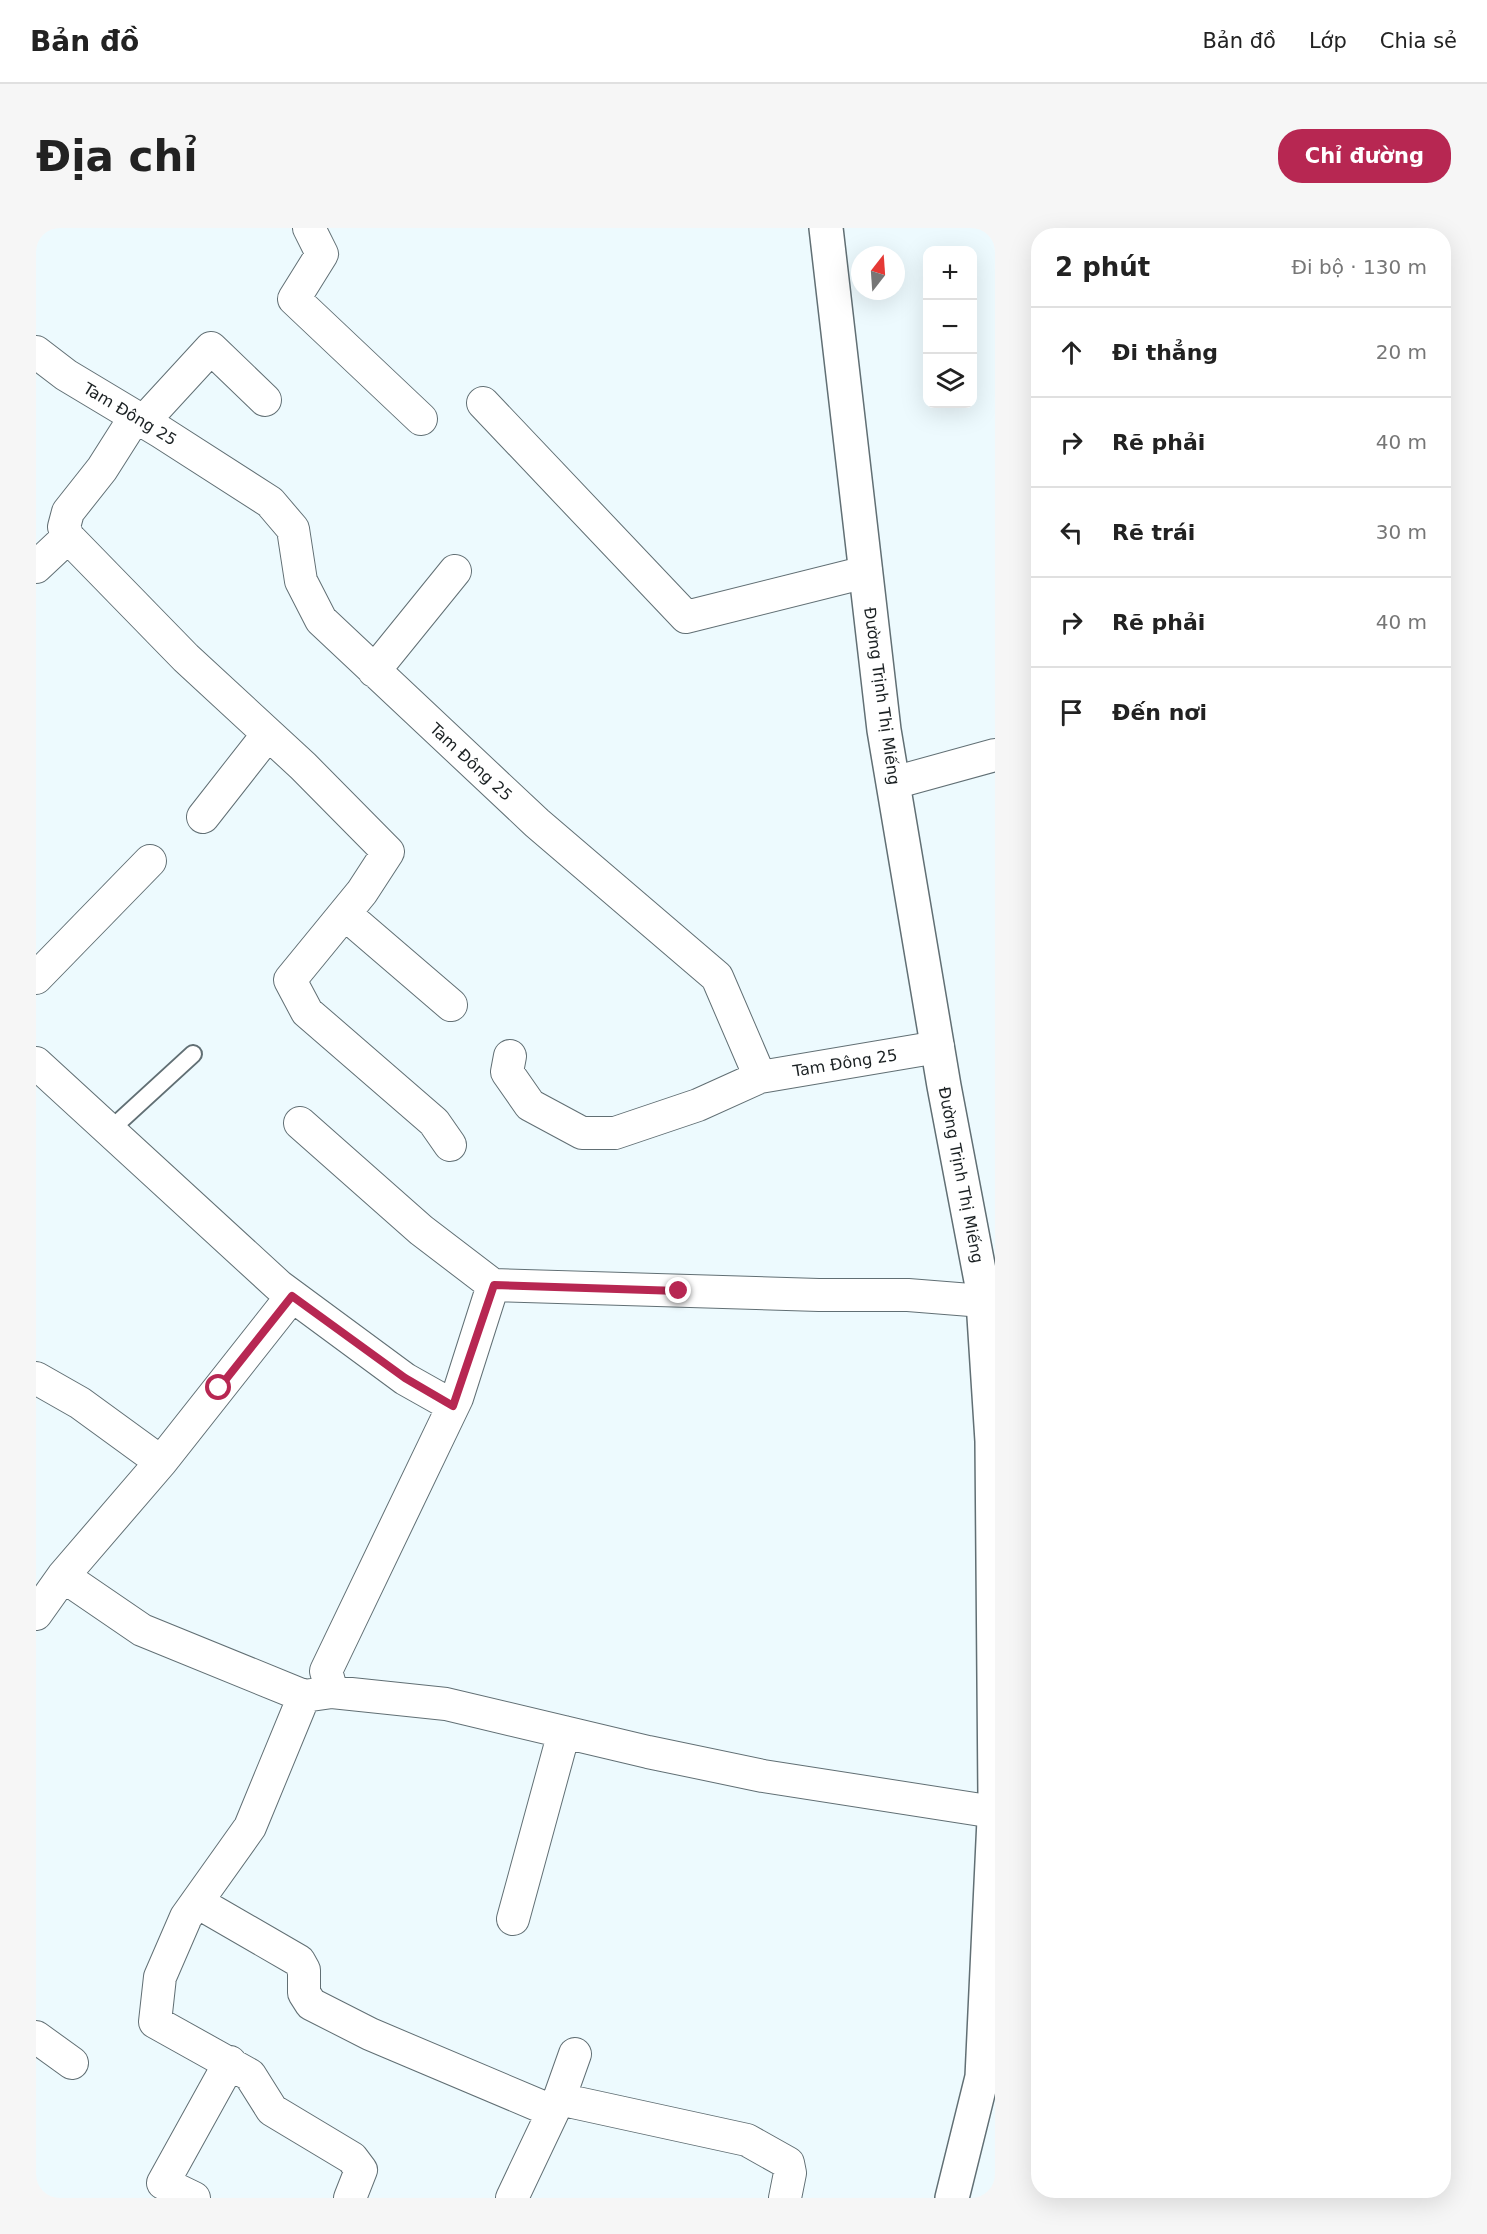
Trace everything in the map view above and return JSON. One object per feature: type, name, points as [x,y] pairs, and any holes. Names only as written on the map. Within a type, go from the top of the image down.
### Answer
[{"type":"main road","name":"Đường Trịnh Thị Miếng","points":[[826,228],[884,730],[938,1047],[985,1251],[983,1301],[992,1441],[994,1618],[994,1812],[990,1987],[982,2077],[952,2198]]},
{"type":"street","points":[[309,228],[322,254],[294,299],[421,419]]},
{"type":"street","points":[[265,400],[211,348],[139,419],[68,512],[64,527],[68,537],[186,658],[303,766],[388,852],[362,892],[290,980],[307,1012],[434,1122],[450,1145]]},
{"type":"street","name":"Tam Đông 25","points":[[36,352],[66,375],[270,502],[293,529],[301,580],[321,620],[537,823],[717,977],[760,1077],[938,1047]]},
{"type":"street","points":[[483,403],[686,617],[866,572]]},
{"type":"street","points":[[36,567],[68,537]]},
{"type":"street","points":[[374,671],[455,571]]},
{"type":"street","points":[[202,817],[268,734]]},
{"type":"street","points":[[894,783],[995,755]]},
{"type":"street","points":[[36,978],[150,861]]},
{"type":"street","points":[[345,914],[451,1005]]},
{"type":"street","points":[[510,1056],[507,1072],[530,1105],[582,1133],[615,1133],[698,1105],[760,1077]]},
{"type":"street","points":[[36,1063],[279,1286],[405,1378],[453,1406]]},
{"type":"street","points":[[300,1123],[421,1230],[494,1285],[819,1295],[908,1295],[983,1301]]},
{"type":"street","points":[[350,2198],[361,2170],[352,2158],[272,2110],[250,2074],[155,2022],[160,1977],[186,1917],[250,1827],[318,1694],[326,1671],[453,1406],[494,1285]]},
{"type":"street","points":[[36,1614],[63,1576],[161,1462],[292,1296]]},
{"type":"street","points":[[36,1378],[80,1403],[161,1462]]},
{"type":"street","points":[[63,1576],[142,1630],[318,1694],[446,1704],[763,1776],[994,1812]]},
{"type":"street","points":[[513,1919],[564,1732]]},
{"type":"street","points":[[197,1902],[299,1961],[304,1970],[303,1993],[311,2004],[370,2034],[556,2105],[747,2140],[788,2163],[790,2173],[785,2198]]},
{"type":"street","points":[[36,2037],[72,2063]]},
{"type":"street","points":[[512,2198],[556,2105],[575,2054]]},
{"type":"street","points":[[194,2198],[163,2183],[230,2062]]},
{"type":"lane","points":[[110,1131],[193,1054]]},
{"type":"route","points":[[219,1388],[292,1296],[405,1378],[453,1406],[494,1285],[679,1291]]}]
